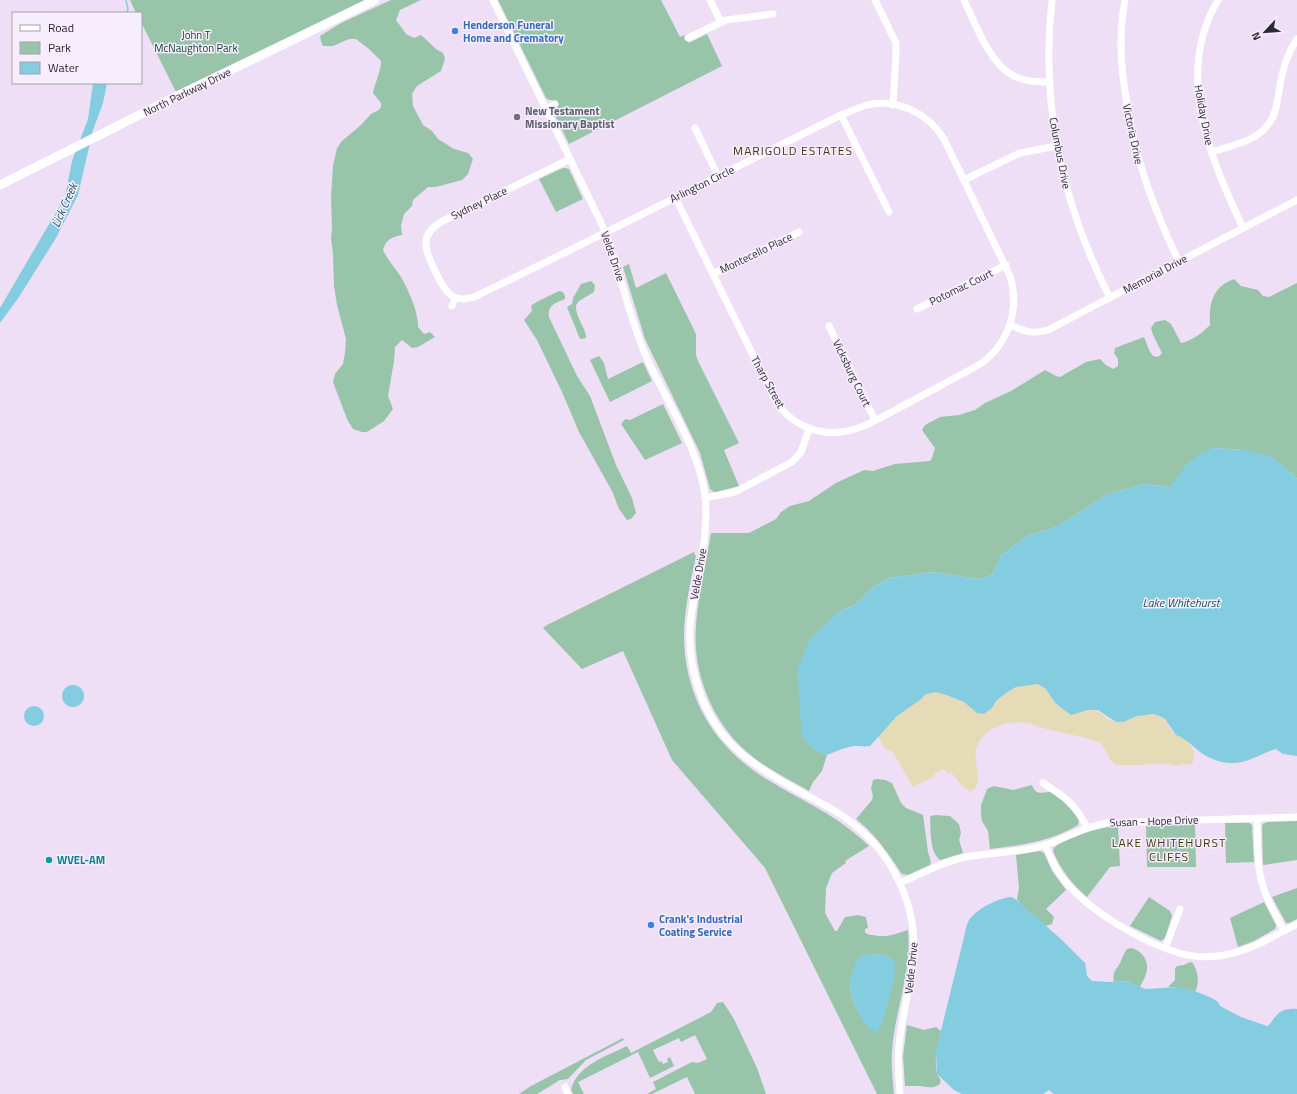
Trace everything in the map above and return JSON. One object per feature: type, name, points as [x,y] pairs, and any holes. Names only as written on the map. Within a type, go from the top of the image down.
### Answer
[{"type":"main road","name":"North Parkway Drive","points":[[0,185],[375,0]]},
{"type":"street","name":"Velde Drive","points":[[493,0],[605,232],[643,347],[694,455],[702,479],[705,498],[705,531],[691,617],[690,644],[696,682],[706,708],[722,733],[747,759],[764,771],[837,812],[865,833],[883,853],[900,883],[912,920],[914,947],[912,976],[898,1046],[900,1094]]},
{"type":"street","points":[[710,0],[721,22]]},
{"type":"street","points":[[875,0],[896,43],[893,104]]},
{"type":"street","points":[[964,0],[990,51],[999,65],[1010,74],[1018,78],[1030,81],[1050,82]]},
{"type":"street","name":"Columbus Drive","points":[[1052,0],[1049,28],[1050,82],[1052,114],[1057,146],[1065,182],[1076,218],[1090,255],[1110,298]]},
{"type":"street","name":"Victoria Drive","points":[[1125,0],[1121,48],[1124,89],[1131,129],[1148,192],[1156,214],[1179,262]]},
{"type":"street","name":"Holiday Drive","points":[[1218,0],[1209,18],[1199,50],[1197,66],[1199,98],[1211,152],[1223,186],[1243,228]]},
{"type":"street","points":[[688,38],[721,22],[733,18],[773,14]]},
{"type":"street","points":[[1211,152],[1253,138],[1269,123],[1275,113],[1280,82],[1287,56],[1297,39]]},
{"type":"street","points":[[546,109],[555,104]]},
{"type":"street","name":"Arlington Circle","points":[[456,298],[466,299],[474,297],[555,259],[605,232],[841,115],[867,105],[893,104],[916,112],[932,124],[944,139],[1006,264],[1014,293],[1014,310],[1010,325]]},
{"type":"street","points":[[841,115],[889,212]]},
{"type":"street","points":[[695,128],[718,176]]},
{"type":"street","points":[[964,180],[1020,153],[1057,146]]},
{"type":"street","name":"Sydney Place","points":[[456,298],[445,291],[435,273],[425,249],[427,237],[434,226],[570,159]]},
{"type":"street","name":"Tharp Street","points":[[675,197],[775,400],[782,410],[791,418],[809,429],[828,433],[846,432],[875,420],[982,362],[1000,345],[1010,325]]},
{"type":"street","name":"Memorial Drive","points":[[1010,325],[1029,332],[1040,333],[1064,322],[1297,200]]},
{"type":"street","name":"Montecello Place","points":[[713,274],[799,232]]},
{"type":"street","name":"Potomac Court","points":[[917,309],[1006,264]]},
{"type":"street","points":[[452,306],[456,298]]},
{"type":"street","name":"Vicksburg Court","points":[[829,326],[875,420]]},
{"type":"street","points":[[705,498],[734,492],[789,464],[795,460],[801,452],[809,429]]},
{"type":"street","points":[[1043,783],[1069,801],[1080,813],[1087,827]]},
{"type":"street","name":"Susan - Hope Drive","points":[[900,883],[941,864],[964,857],[1017,851],[1045,845],[1087,827],[1111,822],[1297,817]]},
{"type":"street","points":[[1257,818],[1258,859],[1261,880],[1284,931]]},
{"type":"street","points":[[1045,845],[1063,880],[1084,900],[1126,929],[1165,948],[1192,956],[1224,956],[1246,949],[1297,924]]},
{"type":"street","points":[[1165,948],[1180,909]]},
{"type":"street","points":[[565,1087],[568,1094]]},
{"type":"green space","name":"John T McNaughton Park","points":[[130,0],[374,0],[178,96],[142,24],[142,12],[136,12]]},
{"type":"green space","points":[[391,0],[421,0],[400,10],[396,20],[406,34],[414,38],[421,35],[436,49],[443,53],[445,59],[441,71],[417,86],[412,94],[413,106],[423,125],[432,131],[438,139],[454,149],[468,153],[473,159],[468,174],[462,180],[436,187],[428,187],[413,200],[412,206],[404,214],[401,226],[402,235],[390,239],[384,246],[383,250],[409,292],[417,314],[418,327],[424,334],[430,332],[435,337],[418,347],[412,348],[402,340],[395,347],[388,396],[393,409],[384,421],[367,432],[362,432],[353,429],[347,419],[333,382],[335,374],[343,364],[346,339],[337,305],[334,286],[331,238],[331,197],[333,166],[337,148],[342,141],[361,125],[371,114],[379,110],[381,107],[381,103],[373,93],[381,61],[356,39],[349,39],[333,46],[323,46],[320,36],[341,23]]},
{"type":"green space","points":[[498,0],[661,0],[680,37],[685,35],[689,43],[707,34],[722,66],[569,144],[555,115],[557,108],[553,100],[546,98]]},
{"type":"green space","points":[[563,168],[569,169],[583,199],[556,212],[539,179]]},
{"type":"green space","points":[[629,264],[636,288],[666,273],[696,334],[696,355],[698,361],[739,443],[724,450],[739,486],[716,492],[710,489],[700,453],[645,339],[623,267]]},
{"type":"green space","points":[[1234,279],[1241,286],[1258,290],[1263,296],[1269,297],[1297,283],[1297,479],[1291,472],[1246,450],[1212,448],[1170,487],[1145,484],[1108,494],[1058,526],[1027,536],[1001,556],[992,575],[978,579],[933,572],[890,578],[872,588],[855,605],[838,612],[812,748],[827,755],[822,771],[813,782],[809,791],[761,763],[735,740],[714,711],[701,678],[697,661],[697,614],[711,533],[749,533],[776,519],[781,512],[790,506],[809,501],[836,483],[864,470],[873,471],[895,464],[930,461],[935,448],[922,430],[925,425],[940,417],[959,415],[975,410],[985,403],[1011,391],[1045,370],[1060,377],[1086,362],[1100,359],[1113,369],[1118,366],[1118,359],[1114,353],[1115,348],[1144,337],[1153,356],[1158,357],[1162,353],[1151,328],[1155,322],[1165,320],[1171,324],[1181,343],[1193,339],[1210,325],[1211,303],[1216,292],[1227,282]]},
{"type":"green space","points":[[591,281],[595,285],[594,292],[579,301],[576,305],[577,314],[586,335],[586,338],[580,339],[567,307],[572,304],[573,298],[581,284]]},
{"type":"green space","points":[[559,291],[563,292],[565,299],[555,303],[551,307],[549,310],[549,317],[577,376],[590,396],[616,465],[632,498],[636,513],[631,519],[627,520],[619,509],[612,491],[579,432],[537,340],[524,320],[532,311],[531,306]]},
{"type":"green space","points":[[599,356],[604,363],[608,379],[643,362],[652,381],[610,402],[590,360]]},
{"type":"green space","points":[[663,404],[682,443],[645,460],[621,424],[625,419],[630,420]]},
{"type":"green space","points":[[694,552],[696,557],[686,607],[684,638],[690,682],[697,702],[707,720],[719,738],[750,768],[846,826],[869,846],[845,861],[846,863],[832,873],[826,888],[825,913],[835,931],[837,931],[845,917],[858,915],[866,917],[868,928],[865,929],[865,932],[867,934],[888,936],[908,930],[908,961],[896,1020],[892,1051],[894,1094],[877,1094],[765,868],[672,760],[623,651],[582,669],[543,628]],"holes":[[[874,954],[885,955],[892,959],[894,965],[894,979],[884,1015],[864,1023],[854,1003],[849,983]]]},
{"type":"green space","points":[[877,779],[892,783],[901,803],[906,808],[923,815],[928,852],[931,862],[930,865],[908,875],[902,874],[876,838],[856,819],[872,800],[873,795],[871,789],[873,780]]},
{"type":"green space","points":[[1032,785],[1036,792],[1050,792],[1061,799],[1079,820],[1078,825],[1057,835],[1035,842],[990,849],[988,831],[982,821],[981,814],[981,805],[987,789],[994,786],[1013,790]]},
{"type":"green space","points":[[936,815],[950,816],[959,824],[961,833],[959,840],[963,853],[940,860],[936,856],[931,840],[930,817]]},
{"type":"green space","points":[[1297,821],[1297,860],[1263,865],[1263,824],[1267,822]]},
{"type":"green space","points":[[1225,823],[1249,823],[1252,825],[1254,862],[1226,863]]},
{"type":"green space","points":[[1195,824],[1196,867],[1147,867],[1146,826]]},
{"type":"green space","points":[[1118,826],[1120,866],[1110,867],[1087,897],[1076,887],[1063,870],[1053,851],[1054,848],[1075,836],[1103,828]]},
{"type":"green space","points":[[1040,851],[1044,853],[1052,871],[1066,890],[1046,909],[1054,917],[1052,924],[1046,926],[1024,908],[1017,899],[1019,888],[1016,855]]},
{"type":"green space","points":[[1297,888],[1297,919],[1286,923],[1272,897]]},
{"type":"green space","points":[[1149,897],[1170,911],[1172,916],[1165,938],[1161,941],[1130,926]]},
{"type":"green space","points":[[1264,902],[1276,925],[1275,929],[1254,941],[1238,947],[1230,918]]},
{"type":"green space","points":[[1131,948],[1144,956],[1146,962],[1146,973],[1140,987],[1127,981],[1114,982],[1115,970],[1126,950]]},
{"type":"green space","points":[[1190,962],[1193,963],[1198,978],[1198,985],[1195,992],[1177,987],[1168,987],[1175,980],[1175,969],[1177,966]]},
{"type":"green space","points":[[723,1002],[734,1019],[757,1068],[766,1094],[695,1094],[687,1077],[652,1094],[647,1094],[656,1089],[653,1082],[692,1062],[698,1063],[707,1059],[695,1035],[681,1042],[679,1038],[653,1050],[659,1062],[661,1061],[663,1064],[668,1062],[667,1059],[670,1057],[674,1066],[650,1078],[638,1052],[578,1082],[584,1094],[573,1094],[571,1090],[574,1081],[579,1074],[594,1062],[627,1046],[631,1053],[711,1012],[717,1003]]},
{"type":"green space","points":[[907,1025],[924,1030],[936,1027],[941,1031],[936,1055],[936,1071],[941,1080],[940,1084],[937,1086],[905,1086],[903,1056]]},
{"type":"green space","points":[[623,1038],[624,1040],[586,1060],[568,1079],[560,1080],[537,1094],[519,1094],[531,1086]]},
{"type":"sand","points":[[1038,684],[1046,689],[1055,704],[1080,713],[1093,710],[1097,711],[1106,718],[1116,722],[1144,715],[1158,715],[1166,721],[1173,733],[1185,739],[1191,746],[1194,754],[1193,762],[1190,765],[1183,764],[1177,766],[1163,764],[1116,765],[1111,760],[1101,743],[1042,728],[1029,723],[1015,722],[993,729],[982,738],[978,744],[976,748],[976,757],[978,780],[975,789],[970,791],[961,785],[951,772],[947,774],[944,769],[934,774],[935,776],[913,787],[893,752],[885,749],[878,736],[897,716],[926,694],[936,692],[949,696],[964,702],[977,713],[992,708],[996,701],[1016,687]]},
{"type":"water","points":[[93,84],[107,84],[103,103],[93,130],[78,195],[56,238],[19,297],[0,323],[0,308],[65,197],[72,161],[88,119]]},
{"type":"water","name":"Lake Whitehurst","points":[[1212,448],[1246,450],[1273,457],[1297,479],[1297,756],[1283,754],[1276,749],[1242,762],[1223,762],[1203,754],[1180,736],[1176,735],[1165,719],[1160,716],[1153,714],[1137,716],[1123,722],[1116,722],[1098,710],[1088,710],[1071,715],[1055,703],[1046,689],[1038,684],[1016,687],[996,701],[992,708],[984,714],[977,713],[964,702],[949,696],[936,692],[926,694],[897,716],[870,746],[854,746],[844,748],[827,755],[812,748],[802,737],[797,669],[810,639],[838,612],[855,605],[872,588],[890,578],[933,572],[978,579],[992,575],[1001,556],[1027,536],[1058,526],[1108,494],[1145,484],[1170,487],[1185,466],[1199,454]]},
{"type":"water","points":[[73,685],[81,688],[84,696],[81,704],[73,707],[65,704],[62,696],[65,688]]},
{"type":"water","points":[[30,706],[38,706],[44,712],[44,720],[38,726],[30,726],[24,720],[24,712]]},
{"type":"water","points":[[1012,897],[1062,940],[1085,963],[1087,976],[1092,981],[1127,981],[1145,989],[1177,987],[1192,990],[1212,998],[1218,1002],[1220,1006],[1241,1017],[1267,1026],[1280,1012],[1288,1009],[1297,1009],[1297,1094],[1054,1094],[1049,1090],[1043,1094],[962,1094],[954,1090],[937,1074],[936,1051],[968,922],[971,917],[987,905]]},
{"type":"water","points":[[862,955],[885,955],[892,959],[895,965],[894,979],[886,1011],[876,1034],[863,1022],[854,1003],[849,983],[856,961]]},
{"type":"waterway","name":"Lick Creek","points":[[126,0],[127,12]]},
{"type":"place","name":"Henderson Funeral Home and Crematory","points":[[455,31]]},
{"type":"place","name":"New Testament Missionary Baptist","points":[[517,117]]},
{"type":"place","name":"WVEL-AM","points":[[49,860]]},
{"type":"place","name":"Crank's Industrial Coating Service","points":[[651,925]]},
{"type":"district","name":"MARIGOLD ESTATES","points":[[793,150]]},
{"type":"district","name":"LAKE WHITEHURST CLIFFS","points":[[1169,849]]}]
